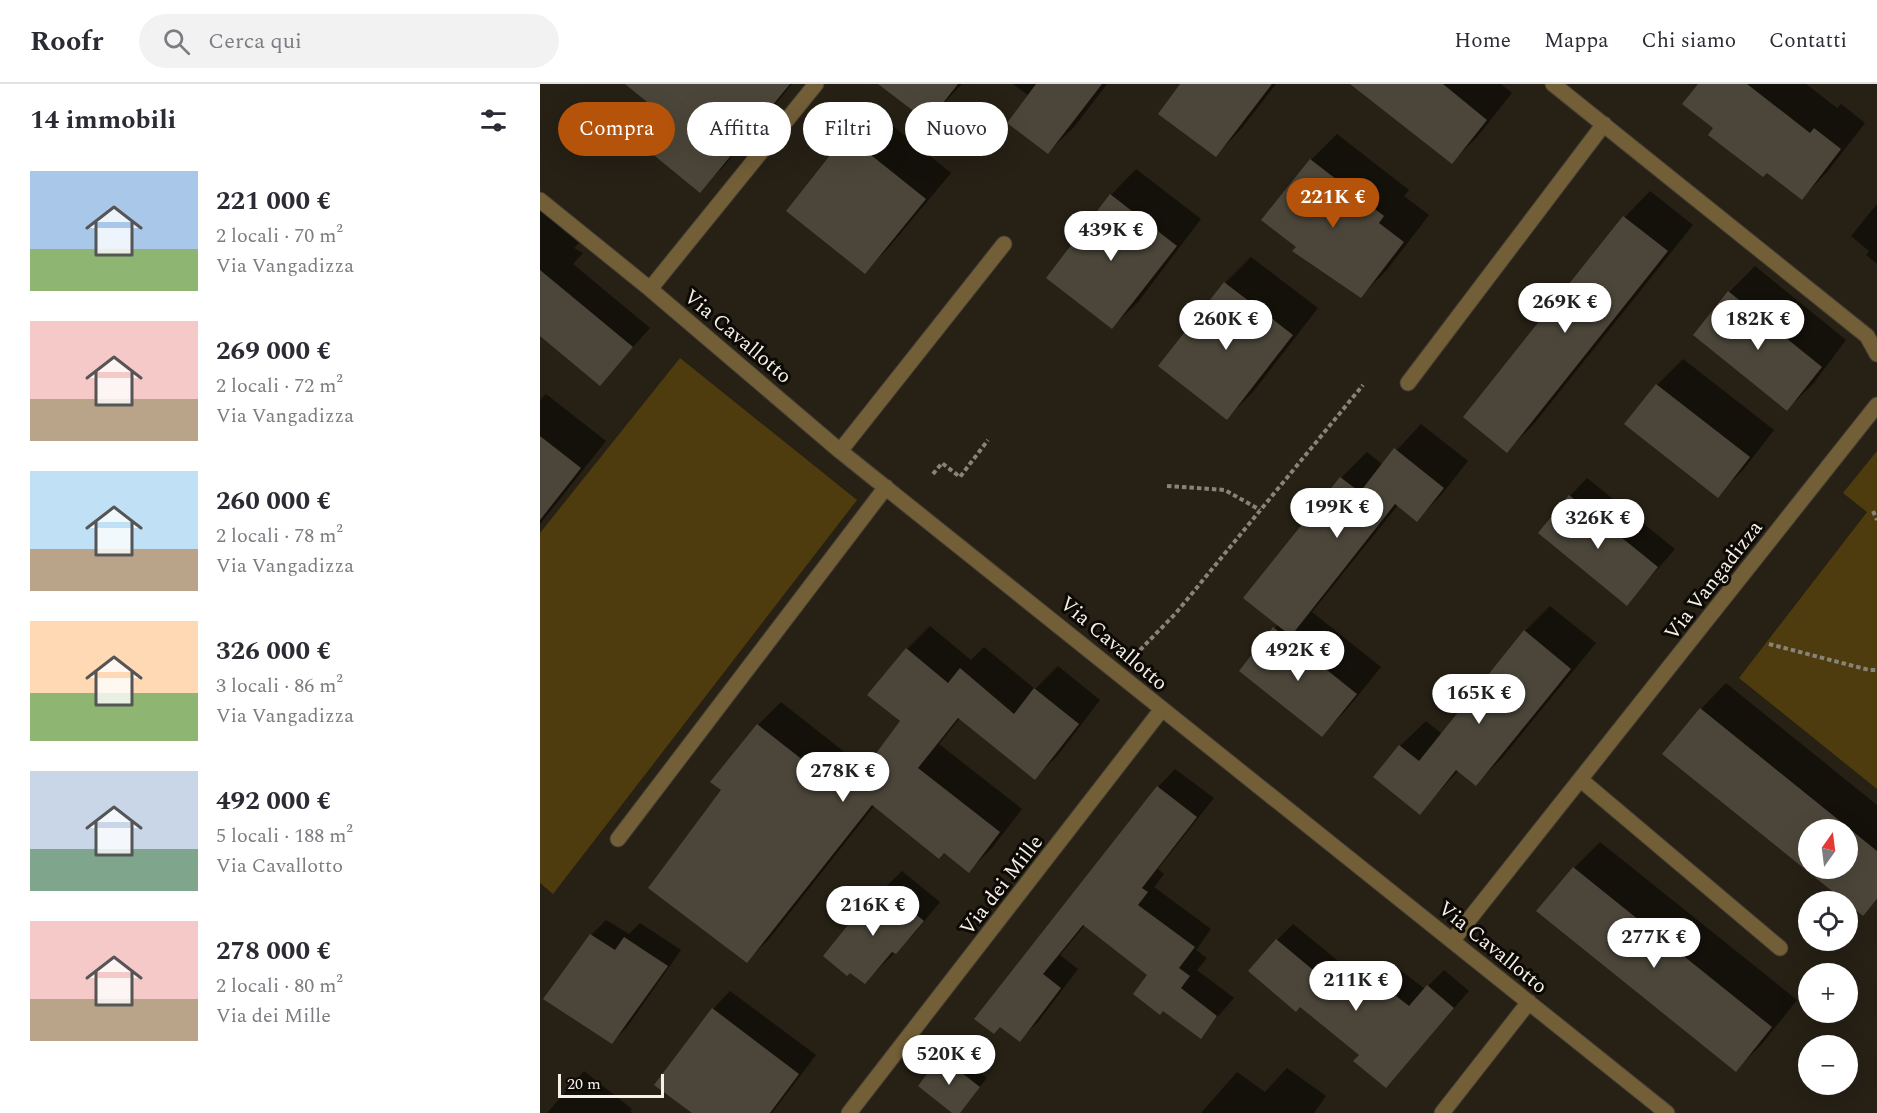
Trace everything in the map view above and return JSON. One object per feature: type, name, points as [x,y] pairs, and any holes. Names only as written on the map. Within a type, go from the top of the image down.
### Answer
[{"type":"street","points":[[651,289],[816,84]]},
{"type":"street","points":[[1553,84],[1867,336],[1877,354]]},
{"type":"street","points":[[1408,383],[1604,124]]},
{"type":"street","name":"Via Cavallotto","points":[[540,200],[651,289],[840,451],[1667,1113]]},
{"type":"street","points":[[840,451],[1004,243]]},
{"type":"street","name":"Via Vangadizza","points":[[1452,941],[1877,405]]},
{"type":"street","points":[[618,839],[886,487]]},
{"type":"street","name":"Via dei Mille","points":[[849,1113],[1162,710]]},
{"type":"street","points":[[1581,780],[1780,948]]},
{"type":"street","points":[[1442,1113],[1529,1002]]},
{"type":"path","points":[[1140,650],[1176,613],[1363,385]]},
{"type":"path","points":[[933,474],[942,463],[960,477],[988,440]]},
{"type":"path","points":[[1167,486],[1225,490],[1260,510]]},
{"type":"path","points":[[1873,511],[1877,520]]},
{"type":"path","points":[[1769,644],[1869,670],[1877,670]]},
{"type":"shaded area","points":[[680,358],[857,500],[553,894],[540,883],[540,533]]},
{"type":"shaded area","points":[[1877,451],[1877,789],[1739,678],[1867,512],[1843,493]]},
{"type":"building","points":[[625,84],[790,84],[775,102],[687,102],[687,156],[731,156],[700,193],[655,156],[675,156],[675,102],[647,102]]},
{"type":"building","points":[[878,84],[958,84],[944,102],[905,102],[905,105]]},
{"type":"building","points":[[1036,84],[1102,84],[1048,154],[1008,122]]},
{"type":"building","points":[[1180,84],[1272,84],[1216,157],[1158,114]]},
{"type":"building","points":[[1350,84],[1443,84],[1487,120],[1452,164]]},
{"type":"building","points":[[1698,84],[1747,84],[1810,133],[1814,128],[1841,149],[1802,200],[1767,173],[1763,177],[1708,135],[1713,128],[1682,104]]},
{"type":"building","points":[[829,156],[872,156],[926,199],[865,274],[786,211]]},
{"type":"building","points":[[1310,159],[1384,216],[1379,223],[1404,242],[1361,298],[1292,251],[1296,247],[1261,220]]},
{"type":"building","points":[[1110,194],[1177,246],[1112,329],[1046,278]]},
{"type":"building","points":[[1623,216],[1668,251],[1507,453],[1463,417]]},
{"type":"building","points":[[540,270],[633,347],[600,386],[540,336]]},
{"type":"building","points":[[1224,282],[1293,335],[1227,420],[1158,366]]},
{"type":"building","points":[[1728,291],[1822,367],[1787,411],[1693,335]]},
{"type":"building","points":[[1656,384],[1750,457],[1718,498],[1624,424]]},
{"type":"building","points":[[540,436],[581,468],[540,520]]},
{"type":"building","points":[[1394,448],[1444,488],[1417,522],[1395,504],[1291,636],[1243,598],[1340,477],[1360,492]]},
{"type":"building","points":[[1569,495],[1658,567],[1627,606],[1538,533]]},
{"type":"building","points":[[1273,627],[1357,694],[1322,737],[1239,671]]},
{"type":"building","points":[[1524,630],[1571,669],[1476,786],[1456,770],[1420,815],[1373,777],[1399,745],[1419,761]]},
{"type":"building","points":[[906,648],[948,683],[960,668],[1014,714],[1034,688],[1079,724],[1035,780],[958,718],[918,768],[1000,832],[969,873],[944,853],[939,859],[872,805],[747,963],[648,888],[721,790],[710,782],[757,724],[846,794],[900,721],[867,695]]},
{"type":"building","points":[[1700,708],[1837,819],[1798,819],[1798,864],[1662,754]]},
{"type":"building","points":[[1157,786],[1197,817],[1142,888],[1148,892],[1138,905],[1195,947],[1179,968],[1190,976],[1181,988],[1217,1016],[1201,1039],[1163,1011],[1160,1015],[1133,994],[1147,975],[1083,925],[1043,974],[1061,988],[1020,1042],[1000,1027],[994,1034],[974,1019]]},
{"type":"building","points":[[1858,836],[1877,851],[1877,899],[1863,916],[1858,912],[1858,891],[1832,891],[1817,879],[1858,879]]},
{"type":"building","points":[[1573,867],[1772,1027],[1736,1072],[1536,911]]},
{"type":"building","points":[[883,888],[924,921],[896,954],[892,952],[865,984],[850,973],[847,976],[823,956],[860,910],[863,912]]},
{"type":"building","points":[[590,934],[615,950],[624,937],[668,966],[612,1044],[543,999]]},
{"type":"building","points":[[1276,939],[1349,1000],[1369,975],[1409,1006],[1427,985],[1454,1008],[1386,1088],[1353,1061],[1359,1055],[1300,1007],[1296,1012],[1248,971]]},
{"type":"building","points":[[712,1008],[799,1074],[770,1113],[692,1113],[654,1085]]},
{"type":"building","points":[[940,1056],[980,1087],[960,1113],[952,1113],[918,1086]]}]
